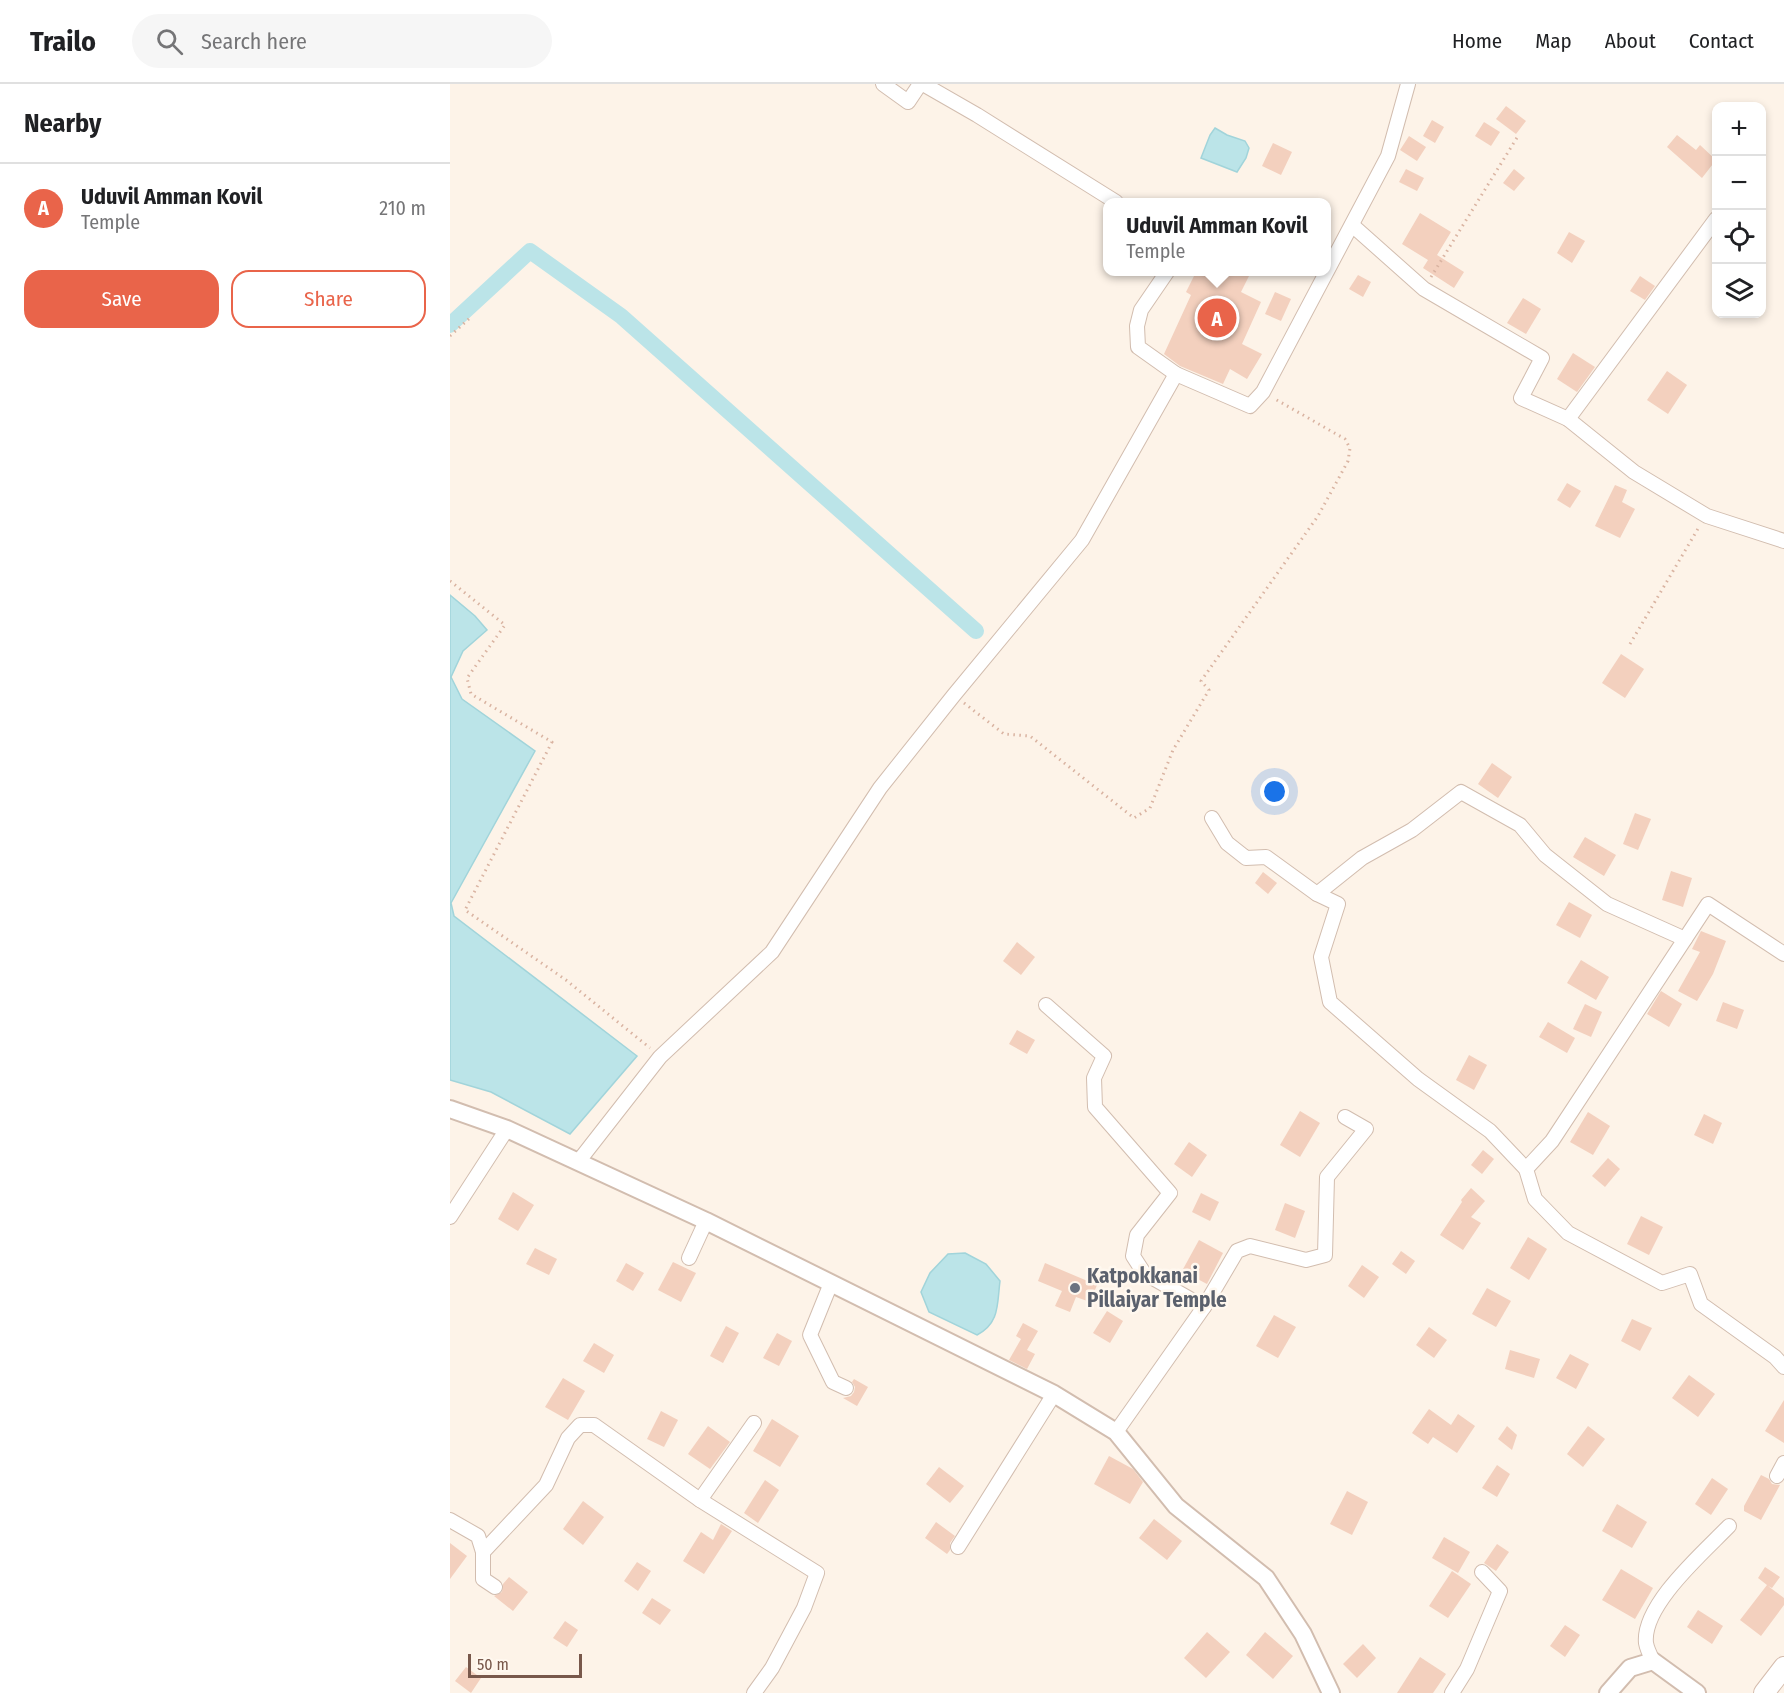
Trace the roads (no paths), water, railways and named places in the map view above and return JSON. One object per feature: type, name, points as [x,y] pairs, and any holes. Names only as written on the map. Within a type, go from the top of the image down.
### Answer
[{"type":"main road","points":[[1764,1693],[1784,1667]]},
{"type":"street","points":[[883,84],[908,102],[922,84],[977,115],[1110,198]]},
{"type":"street","points":[[1331,260],[1388,156],[1408,84]]},
{"type":"street","points":[[1569,419],[1712,224]]},
{"type":"street","points":[[1352,225],[1424,289],[1542,358],[1521,398],[1569,419],[1634,472],[1707,516],[1784,541]]},
{"type":"street","points":[[1164,276],[1141,310],[1137,326],[1138,347],[1176,374],[1250,406],[1263,392],[1322,276]]},
{"type":"street","points":[[578,1162],[660,1057],[772,952],[880,788],[1082,540],[1176,374]]},
{"type":"street","points":[[1317,894],[1362,858],[1412,830],[1461,792],[1520,825],[1545,855],[1607,904],[1685,939]]},
{"type":"street","points":[[1212,818],[1227,843],[1246,858],[1266,857],[1317,894],[1338,904],[1321,957],[1330,1002],[1418,1079],[1490,1131],[1527,1169],[1535,1199],[1568,1233],[1662,1283],[1690,1274],[1701,1304],[1775,1357],[1784,1367]]},
{"type":"street","points":[[1527,1169],[1552,1141],[1708,904],[1784,954]]},
{"type":"street","points":[[1046,1005],[1104,1056],[1095,1078],[1095,1107],[1170,1193],[1137,1235],[1133,1256],[1144,1273],[1204,1307]]},
{"type":"street","points":[[450,1109],[507,1129],[706,1221],[1054,1394],[1116,1432],[1176,1506],[1266,1578],[1303,1634],[1331,1693]]},
{"type":"street","points":[[1116,1432],[1204,1307],[1237,1251],[1250,1246],[1306,1260],[1325,1255],[1327,1177],[1366,1130],[1345,1117]]},
{"type":"street","points":[[450,1217],[507,1129]]},
{"type":"street","points":[[689,1258],[706,1221]]},
{"type":"street","points":[[831,1283],[810,1335],[833,1382],[846,1388]]},
{"type":"street","points":[[958,1547],[1054,1394]]},
{"type":"street","points":[[700,1500],[754,1423]]},
{"type":"street","points":[[483,1552],[546,1485],[568,1438],[580,1425],[594,1425],[700,1500],[817,1573],[804,1608],[772,1668],[754,1693]]},
{"type":"street","points":[[450,1520],[478,1536],[483,1552],[483,1579],[495,1587]]},
{"type":"street","points":[[1697,1693],[1653,1661],[1646,1644],[1647,1625],[1665,1593],[1729,1526]]},
{"type":"street","points":[[1452,1693],[1467,1670],[1500,1591],[1482,1572]]},
{"type":"street","points":[[1608,1693],[1630,1668],[1653,1661]]},
{"type":"water","points":[[1215,128],[1245,141],[1249,148],[1237,172],[1201,158]]},
{"type":"water","points":[[450,595],[475,616],[487,630],[463,651],[451,677],[462,699],[535,751],[451,903],[454,916],[637,1056],[570,1134],[491,1092],[450,1080]]},
{"type":"water","points":[[965,1253],[986,1264],[1000,1281],[994,1319],[977,1335],[929,1312],[921,1292],[930,1273],[948,1254]]},
{"type":"waterway","points":[[450,325],[530,251],[621,316],[976,631]]},
{"type":"place","name":"Uduvil Amman Kovil","points":[[1217,318]]},
{"type":"place","name":"Katpokkanai Pillaiyar Temple","points":[[1075,1288]]}]
